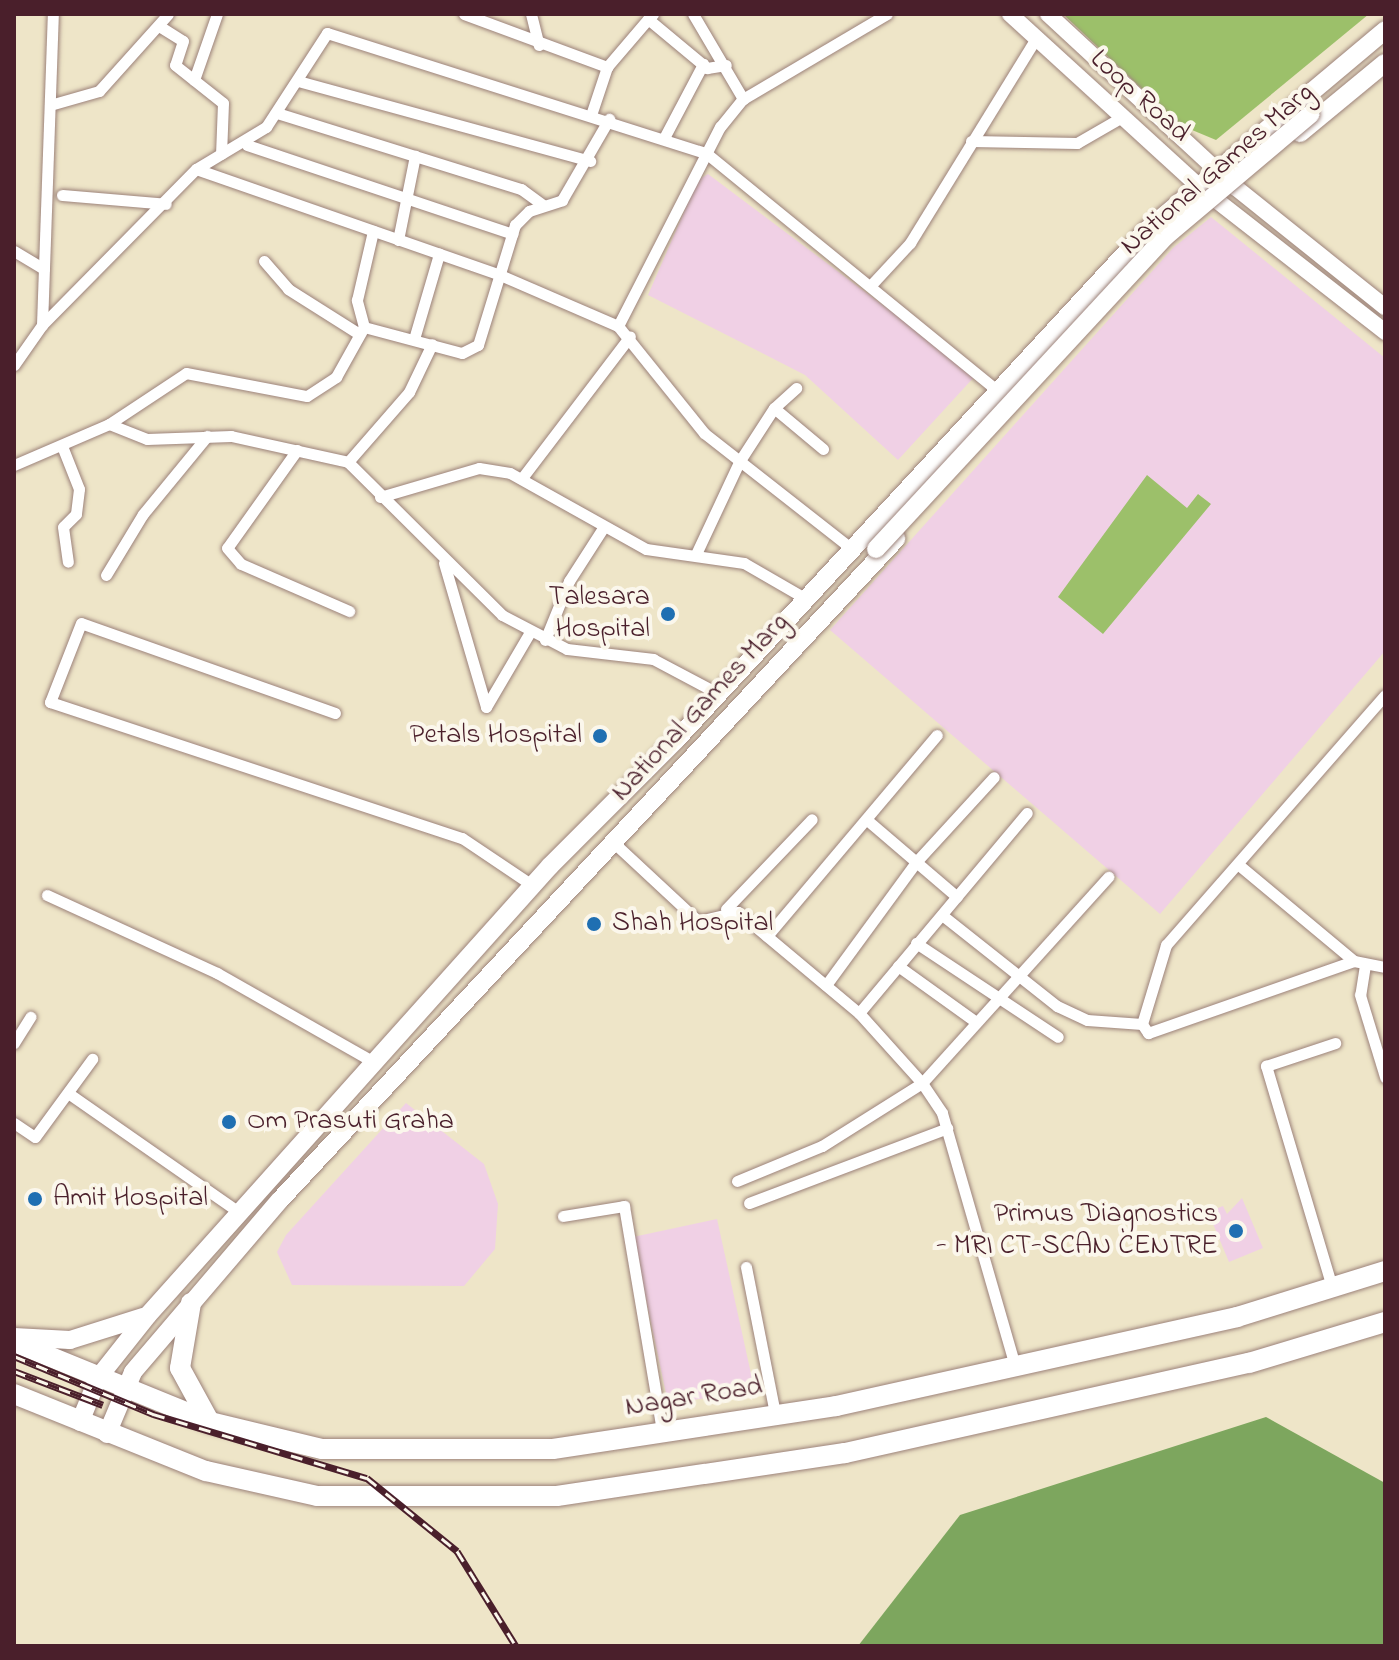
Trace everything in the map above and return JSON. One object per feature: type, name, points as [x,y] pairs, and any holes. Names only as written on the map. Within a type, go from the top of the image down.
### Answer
[{"type":"highway","name":"Nagar Road","points":[[14,1339],[98,1378],[210,1422],[322,1449],[553,1449],[775,1414],[1015,1366],[1237,1317],[1385,1271]]},
{"type":"highway","points":[[191,1303],[180,1368],[210,1422]]},
{"type":"highway","points":[[14,1394],[107,1434],[206,1471],[317,1496],[557,1496],[845,1453],[1249,1363],[1385,1322]]},
{"type":"main road","name":"Loop Road","points":[[1010,14],[1197,185],[1385,332]]},
{"type":"main road","name":"Loop Road","points":[[1048,14],[1235,187],[1385,307]]},
{"type":"main road","name":"National Games Marg","points":[[80,1422],[98,1378],[148,1315],[237,1211],[532,885],[719,694],[1147,230],[1385,30]]},
{"type":"main road","points":[[593,822],[617,813],[1166,236],[1385,40]]},
{"type":"main road","points":[[1308,110],[1385,53]]},
{"type":"main road","name":"National Games Marg","points":[[107,1434],[124,1389],[191,1303],[613,842],[1166,248],[1219,200],[1385,63]]},
{"type":"main road","points":[[1147,230],[1166,248]]},
{"type":"main road","points":[[613,842],[623,818],[874,545]]},
{"type":"main road","points":[[14,1339],[70,1340],[148,1315]]},
{"type":"street","points":[[42,325],[53,14]]},
{"type":"street","points":[[50,105],[75,104],[99,91],[168,14]]},
{"type":"street","points":[[194,80],[217,14]]},
{"type":"street","points":[[464,14],[539,45],[607,67]]},
{"type":"street","points":[[531,14],[539,45]]},
{"type":"street","points":[[693,14],[726,65],[743,99]]},
{"type":"street","points":[[618,326],[706,153],[743,99],[887,14]]},
{"type":"street","points":[[592,112],[607,67],[651,17],[703,64],[726,65]]},
{"type":"street","points":[[159,26],[183,41],[175,65],[223,103],[221,154]]},
{"type":"street","points":[[14,365],[42,325],[132,229],[166,204],[196,169],[221,154],[247,145],[277,113],[327,33],[592,112],[706,153],[872,284],[997,390]]},
{"type":"street","points":[[872,284],[910,243],[1036,38]]},
{"type":"street","points":[[664,138],[703,64]]},
{"type":"street","points":[[298,81],[590,161]]},
{"type":"street","points":[[277,113],[521,189],[543,205]]},
{"type":"street","points":[[971,141],[1077,143],[1122,117]]},
{"type":"street","points":[[264,261],[288,289],[360,330],[414,339],[462,353],[478,345],[513,234],[543,205],[562,200],[590,161],[609,119]]},
{"type":"street","points":[[247,145],[513,234]]},
{"type":"street","points":[[398,240],[415,156]]},
{"type":"street","points":[[196,169],[500,275],[618,326],[630,336],[684,414],[739,462],[852,549]]},
{"type":"street","points":[[62,195],[166,204]]},
{"type":"street","points":[[14,465],[109,424],[186,373],[307,396],[336,377],[360,330],[357,300],[373,231]]},
{"type":"street","points":[[14,251],[44,269]]},
{"type":"street","points":[[414,339],[439,254]]},
{"type":"street","points":[[522,478],[630,336]]},
{"type":"street","points":[[348,462],[409,392],[432,344]]},
{"type":"street","points":[[696,554],[739,462],[774,408],[796,388]]},
{"type":"street","points":[[774,408],[823,449]]},
{"type":"street","points":[[109,424],[147,439],[207,436],[297,450],[348,462],[477,597],[530,632],[545,640],[653,659],[719,694]]},
{"type":"street","points":[[106,575],[143,514],[207,436]]},
{"type":"street","points":[[62,446],[79,489],[76,514],[63,527],[68,562]]},
{"type":"street","points":[[297,450],[227,548],[241,564],[349,611]]},
{"type":"street","points":[[380,497],[479,468],[522,478],[603,528],[646,549],[744,563],[806,599]]},
{"type":"street","points":[[545,640],[569,581],[603,528]]},
{"type":"street","points":[[444,562],[486,707],[530,632]]},
{"type":"street","points":[[335,713],[81,623],[50,702],[462,838],[532,885]]},
{"type":"street","points":[[1142,1024],[1166,945],[1240,866],[1385,695]]},
{"type":"street","points":[[767,936],[937,735]]},
{"type":"street","points":[[826,985],[916,862],[994,777]]},
{"type":"street","points":[[859,1013],[1027,813]]},
{"type":"street","points":[[613,842],[698,921],[726,909],[812,819]]},
{"type":"street","points":[[867,820],[957,897]]},
{"type":"street","points":[[1240,866],[1359,963],[1360,995],[1385,1077]]},
{"type":"street","points":[[737,1181],[822,1146],[922,1083],[1108,877]]},
{"type":"street","points":[[47,895],[217,973],[372,1061]]},
{"type":"street","points":[[726,909],[767,936],[859,1013],[922,1083],[947,1128],[1015,1366]]},
{"type":"street","points":[[942,915],[1015,977],[1072,1015],[1142,1024],[1156,1031],[1359,963],[1385,967]]},
{"type":"street","points":[[916,943],[996,1000],[1058,1037]]},
{"type":"street","points":[[898,966],[976,1022]]},
{"type":"street","points":[[14,1043],[30,1017]]},
{"type":"street","points":[[1332,1287],[1266,1066],[1335,1043]]},
{"type":"street","points":[[14,1123],[35,1137],[92,1059]]},
{"type":"street","points":[[68,1093],[237,1211]]},
{"type":"street","points":[[749,1203],[947,1128]]},
{"type":"street","points":[[563,1216],[624,1206],[662,1431]]},
{"type":"street","points":[[746,1267],[775,1414]]},
{"type":"shaded area","points":[[708,174],[976,375],[898,460],[805,375],[648,295],[698,180]]},
{"type":"shaded area","points":[[1211,217],[1385,358],[1385,651],[1160,914],[830,630],[1173,248]]},
{"type":"shaded area","points":[[406,1103],[484,1164],[498,1204],[495,1249],[464,1286],[292,1285],[277,1252],[286,1235]]},
{"type":"shaded area","name":"Primus Diagnostics - MRI CT-SCAN CENTRE","points":[[1242,1198],[1263,1248],[1229,1262],[1208,1212],[1223,1206],[1227,1214]]},
{"type":"shaded area","points":[[717,1219],[755,1392],[668,1403],[633,1237]]},
{"type":"green space","points":[[1063,14],[1369,14],[1216,140],[1180,125]]},
{"type":"green space","points":[[1147,475],[1187,508],[1198,494],[1211,504],[1103,634],[1058,597]]},
{"type":"green space","points":[[1266,1417],[1385,1483],[1385,1646],[858,1646],[960,1515]]},
{"type":"railway","points":[[14,1356],[153,1414],[367,1478],[457,1551],[516,1646]]},
{"type":"railway","points":[[14,1371],[103,1405]]},
{"type":"place","name":"Talesara Hospital","points":[[668,614]]},
{"type":"place","name":"Petals Hospital","points":[[600,736]]},
{"type":"place","name":"Shah Hospital","points":[[594,924]]},
{"type":"place","name":"Om Prasuti Graha","points":[[229,1122]]},
{"type":"place","name":"Amit Hospital","points":[[35,1199]]},
{"type":"place","name":"Primus Diagnostics - MRI CT-SCAN CENTRE","points":[[1236,1231]]}]
